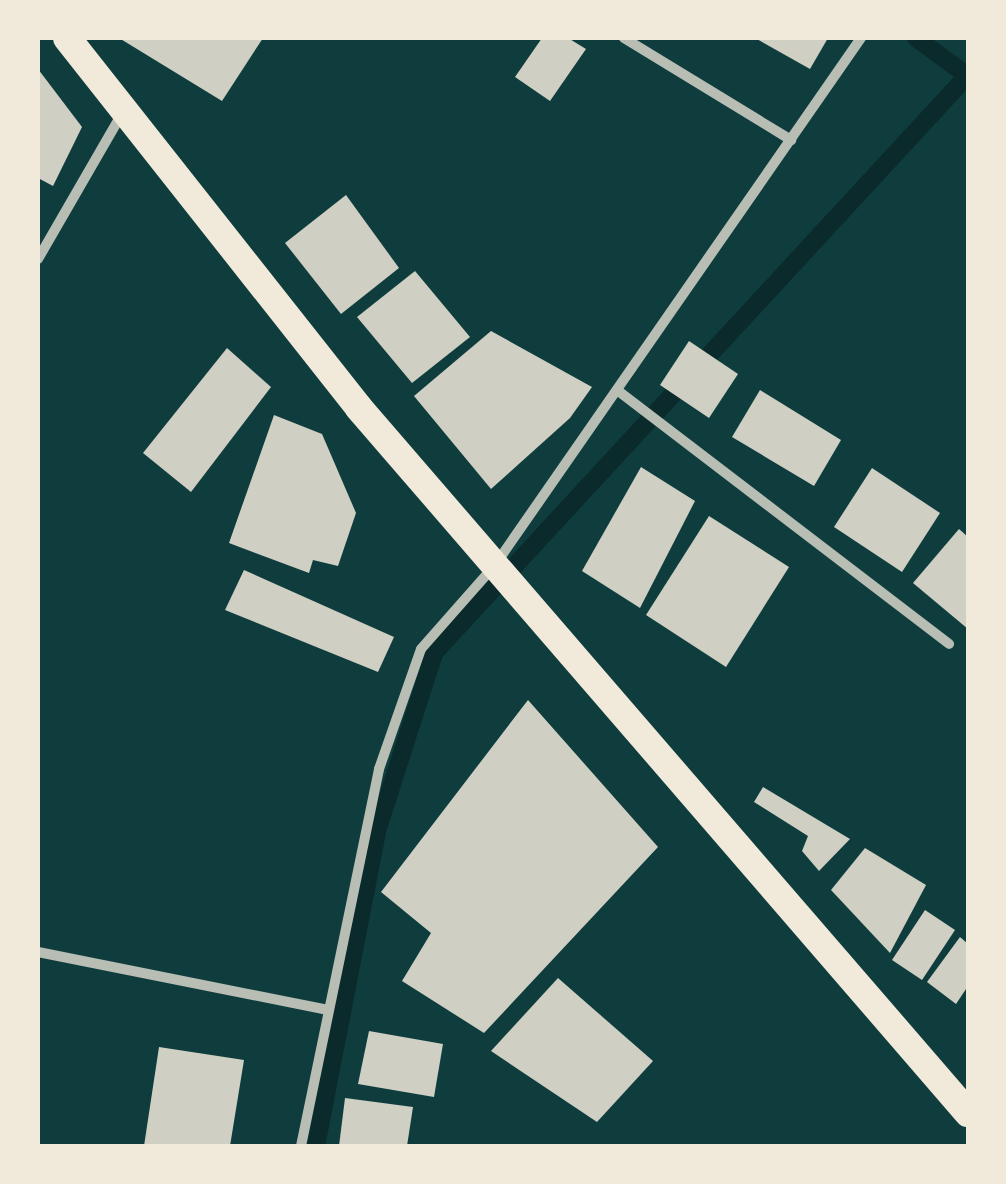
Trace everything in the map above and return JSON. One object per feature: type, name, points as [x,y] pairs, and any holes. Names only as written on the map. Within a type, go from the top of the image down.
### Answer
[{"type":"highway","points":[[67,38],[359,408],[968,1113]]},
{"type":"street","points":[[624,38],[791,140]]},
{"type":"street","points":[[301,1146],[379,769],[421,649],[495,566],[861,38]]},
{"type":"street","points":[[38,259],[124,110]]},
{"type":"street","points":[[617,390],[949,644]]},
{"type":"street","points":[[38,952],[328,1010]]},
{"type":"building","points":[[119,38],[263,38],[222,101]]},
{"type":"building","points":[[542,38],[568,38],[586,49],[550,101],[515,77]]},
{"type":"building","points":[[755,38],[828,38],[810,69]]},
{"type":"building","points":[[38,69],[82,127],[53,186],[38,178]]},
{"type":"building","points":[[346,195],[399,268],[341,314],[285,243]]},
{"type":"building","points":[[415,271],[470,337],[412,383],[357,317]]},
{"type":"building","points":[[491,331],[592,387],[570,418],[491,489],[414,396]]},
{"type":"building","points":[[689,341],[738,374],[709,418],[660,385]]},
{"type":"building","points":[[227,348],[271,387],[191,492],[143,453]]},
{"type":"building","points":[[760,390],[841,440],[814,486],[732,437]]},
{"type":"building","points":[[274,415],[322,434],[356,513],[338,566],[313,560],[309,573],[229,543]]},
{"type":"building","points":[[641,467],[695,501],[640,608],[582,571]]},
{"type":"building","points":[[872,468],[940,513],[902,572],[834,527]]},
{"type":"building","points":[[709,516],[789,567],[726,667],[646,615]]},
{"type":"building","points":[[959,529],[968,537],[968,629],[913,583]]},
{"type":"building","points":[[244,570],[394,637],[378,672],[225,610]]},
{"type":"building","points":[[528,700],[658,847],[484,1033],[402,981],[431,933],[381,892]]},
{"type":"building","points":[[763,787],[850,839],[819,871],[802,851],[808,836],[754,802]]},
{"type":"building","points":[[865,848],[926,885],[890,953],[831,890]]},
{"type":"building","points":[[925,910],[955,930],[922,980],[892,960]]},
{"type":"building","points":[[960,937],[968,944],[968,986],[956,1004],[927,982]]},
{"type":"building","points":[[558,978],[653,1061],[597,1122],[491,1051]]},
{"type":"building","points":[[369,1031],[443,1044],[434,1097],[358,1084]]},
{"type":"building","points":[[159,1047],[244,1060],[230,1146],[144,1146]]},
{"type":"building","points":[[345,1098],[413,1107],[407,1146],[339,1146]]},
{"type":"waterway","points":[[916,38],[968,76]]},
{"type":"waterway","points":[[316,1146],[377,831],[434,653],[968,75]]}]
